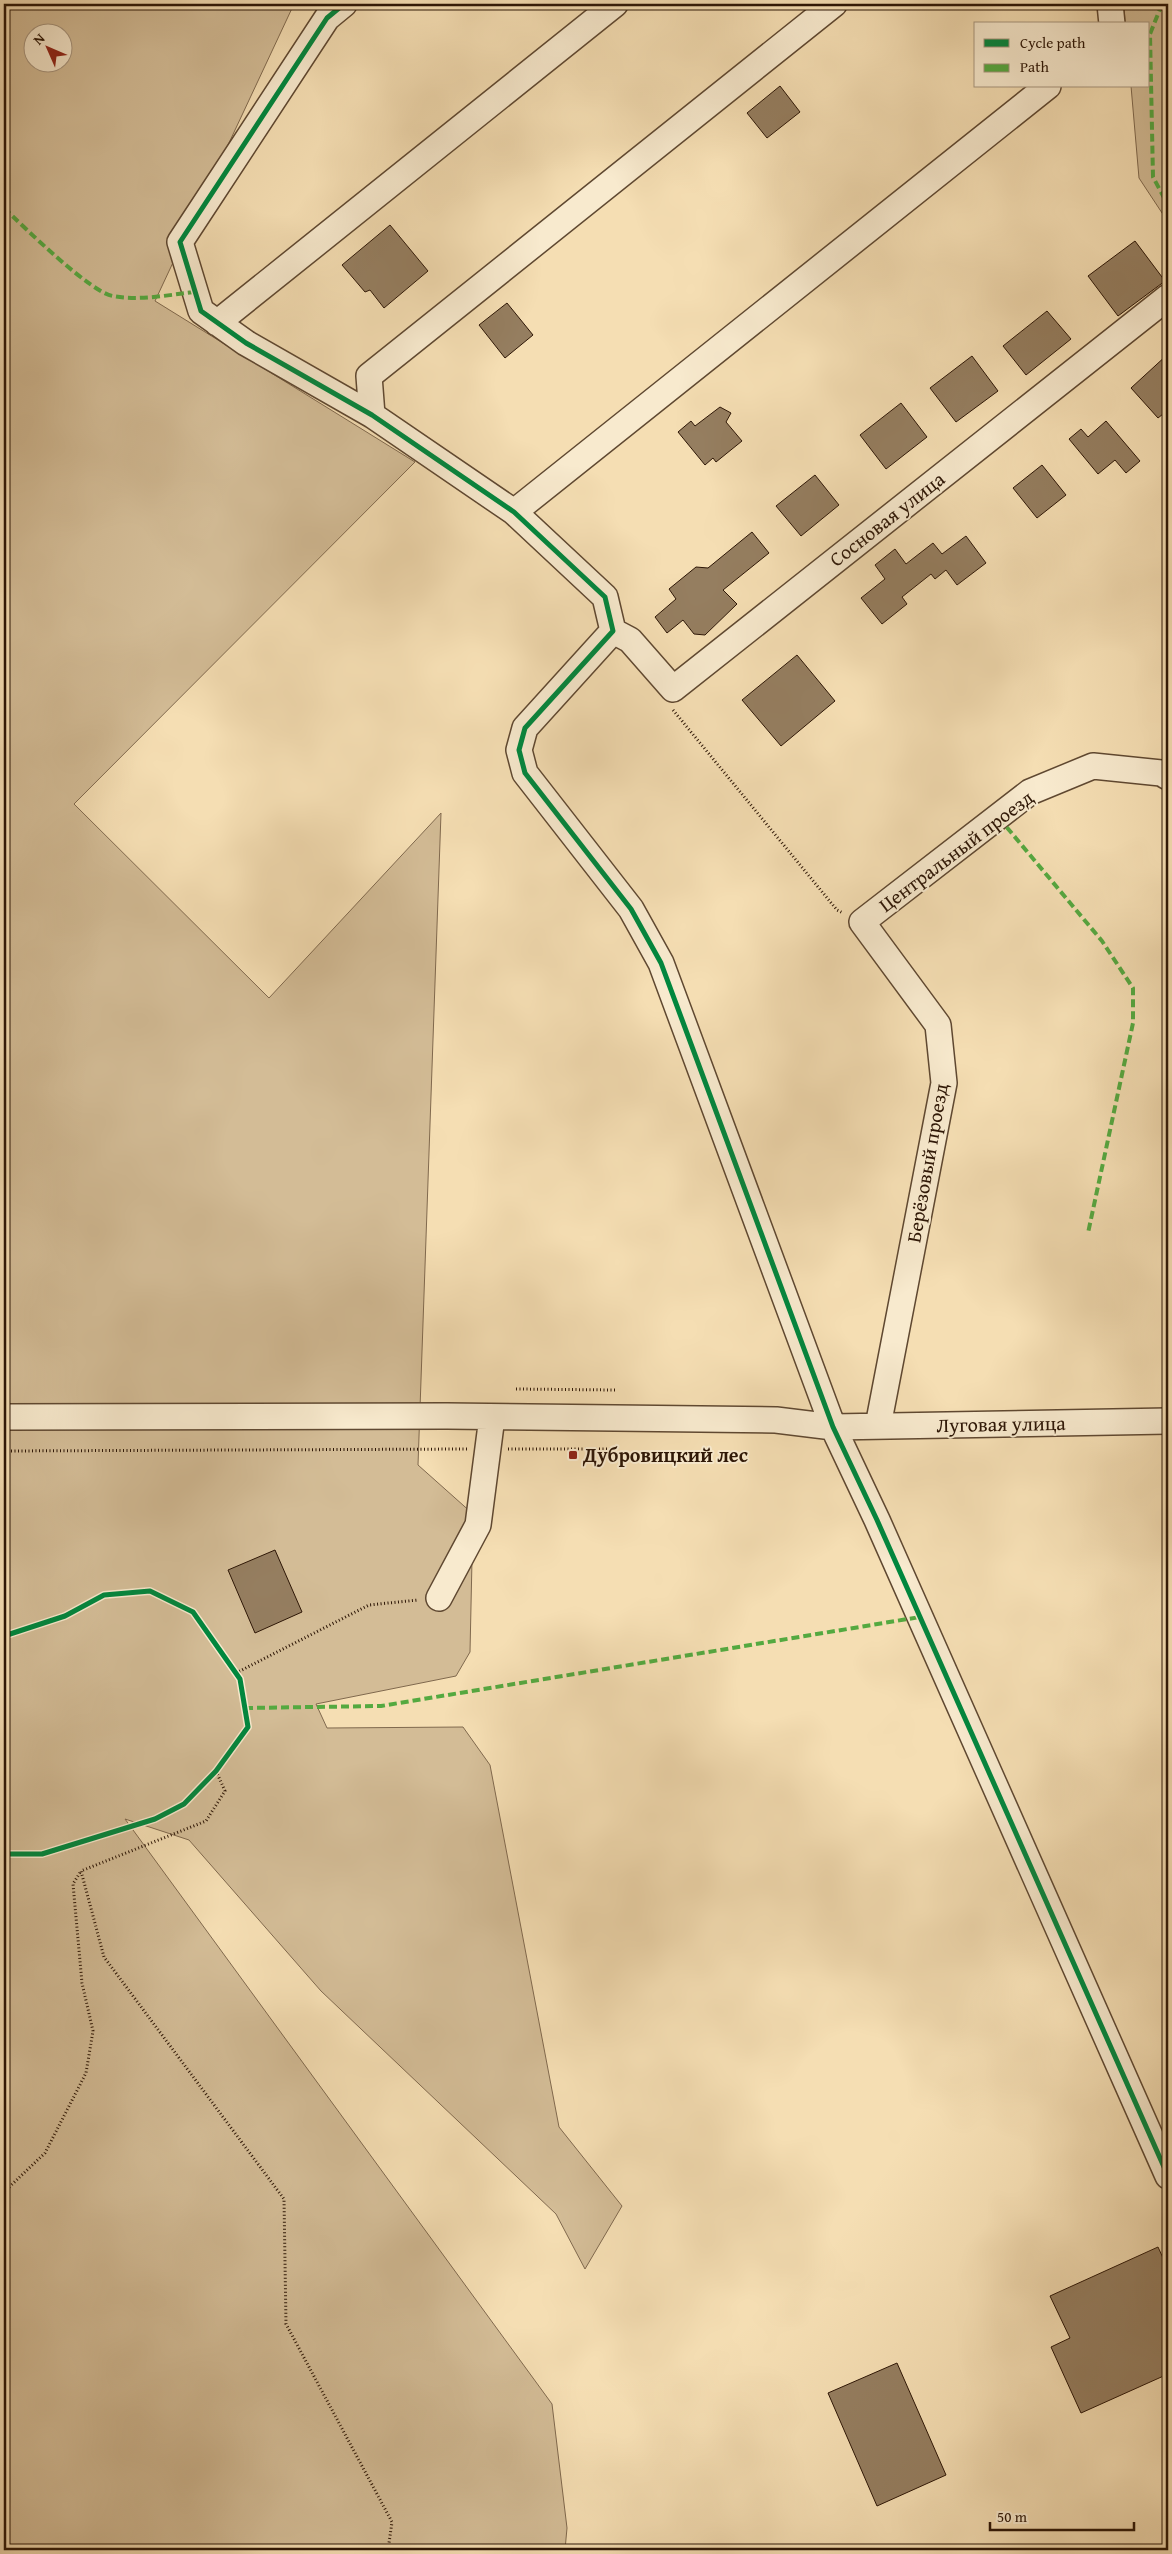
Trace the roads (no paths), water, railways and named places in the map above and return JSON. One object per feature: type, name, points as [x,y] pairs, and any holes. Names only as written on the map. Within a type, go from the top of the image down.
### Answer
[{"type":"street","points":[[344,4],[327,18],[180,242],[201,311],[246,344],[372,415],[514,512],[605,597],[613,631],[525,728],[519,750],[525,773],[631,909],[661,963],[833,1427],[880,1528],[1168,2176]]},
{"type":"street","points":[[217,323],[615,4]]},
{"type":"street","points":[[372,415],[369,376],[834,4]]},
{"type":"street","points":[[1110,4],[1112,22]]},
{"type":"street","points":[[514,512],[1045,88]]},
{"type":"street","name":"Сосновая улица","points":[[613,631],[630,640],[673,689],[1168,297]]},
{"type":"street","name":"Центральный проезд","points":[[862,922],[1030,792],[1093,766],[1161,773],[1168,777]]},
{"type":"street","name":"Берёзовый проезд","points":[[862,922],[938,1024],[944,1083],[878,1426]]},
{"type":"street","name":"Луговая улица","points":[[4,1417],[492,1417],[776,1420],[833,1427],[1168,1420]]},
{"type":"street","points":[[439,1598],[478,1525],[492,1417]]},
{"type":"place","name":"Дубровицкий лес","points":[[573,1455]]}]
